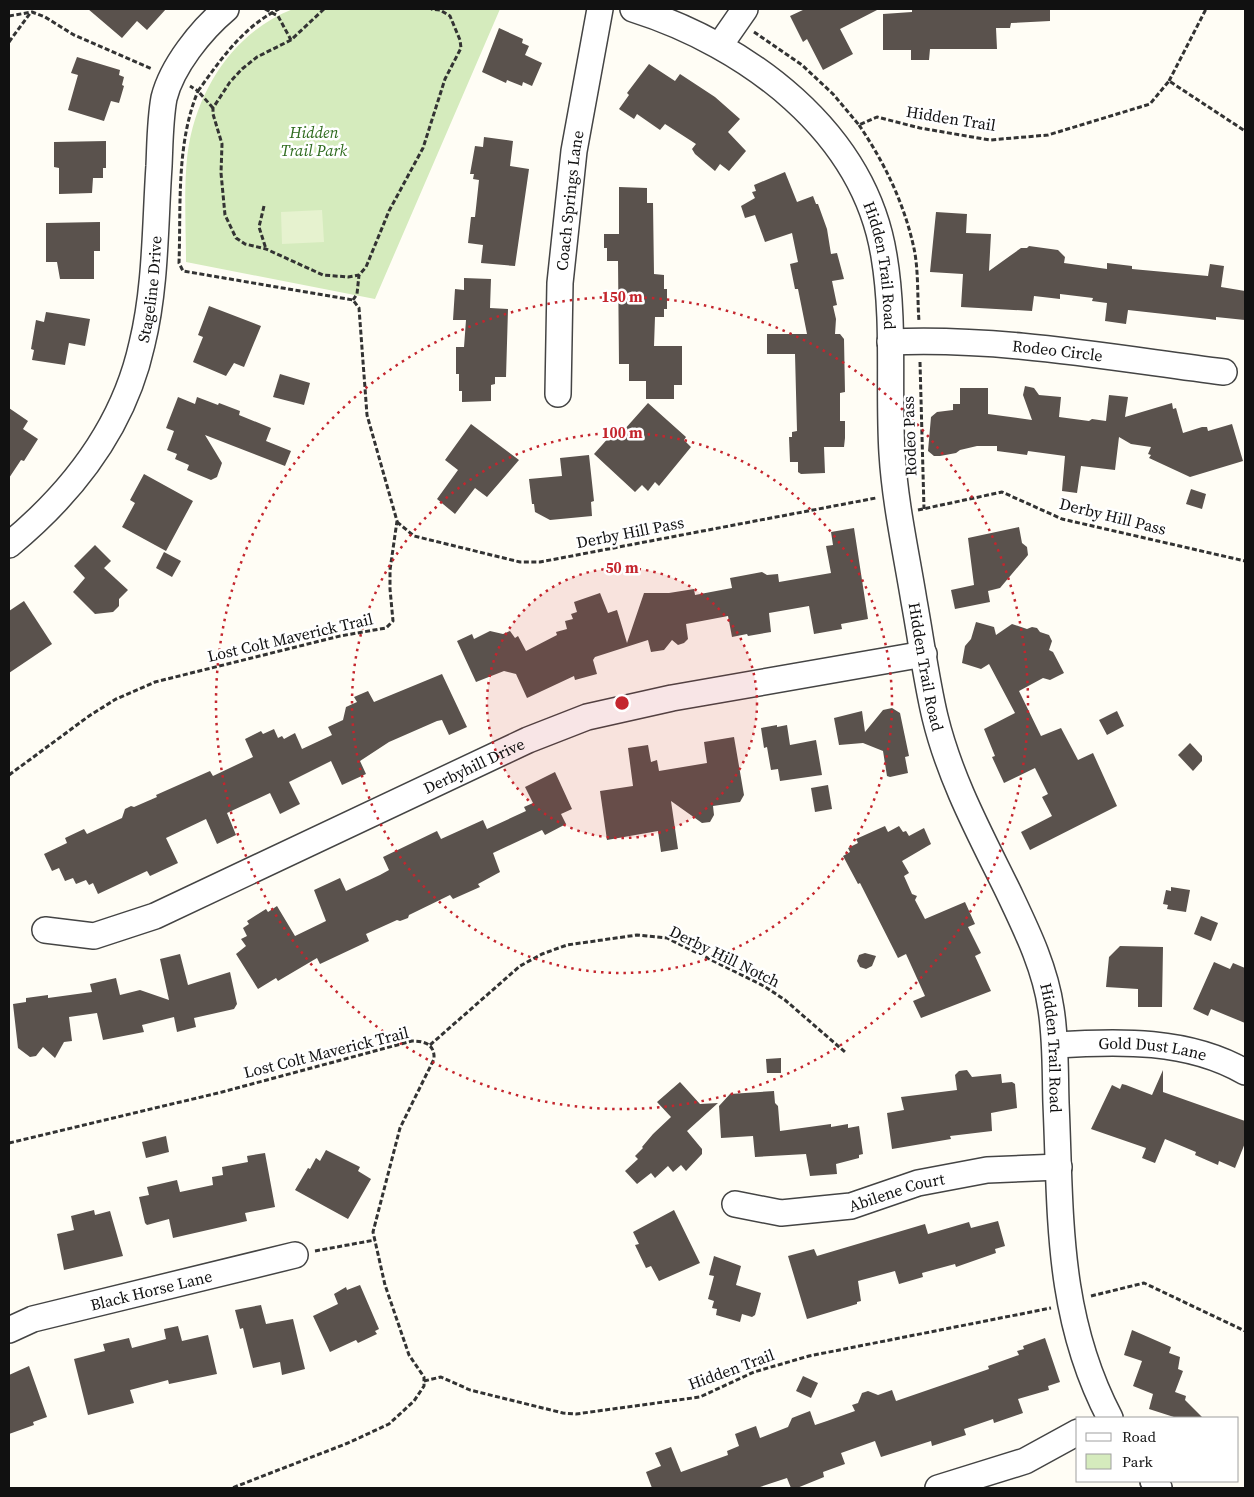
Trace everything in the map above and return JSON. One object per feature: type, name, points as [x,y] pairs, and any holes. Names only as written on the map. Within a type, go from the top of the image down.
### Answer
[{"type":"street","name":"Stageline Drive","points":[[9,545],[38,521],[68,489],[99,447],[126,392],[142,344],[150,290],[165,97],[191,46],[209,24],[226,9]]},
{"type":"street","name":"Coach Springs Lane","points":[[558,394],[560,283],[574,152],[600,9]]},
{"type":"street","name":"Hidden Trail Road","points":[[633,9],[666,19],[720,45],[777,85],[817,122],[835,145],[864,190],[875,216],[884,252],[889,294],[892,453],[896,496],[933,712],[943,750],[956,786],[1014,903],[1044,975],[1055,1045],[1060,1238],[1071,1316],[1081,1351],[1107,1417]]},
{"type":"street","points":[[720,45],[748,19]]},
{"type":"street","name":"Rodeo Circle","points":[[890,342],[938,340],[980,342],[1224,372]]},
{"type":"street","name":"Derbyhill Drive","points":[[45,930],[94,936],[155,916],[528,740],[587,717],[672,698],[924,654]]},
{"type":"street","name":"Gold Dust Lane","points":[[1055,1045],[1094,1043],[1182,1047],[1226,1061],[1245,1072]]},
{"type":"street","name":"Abilene Court","points":[[735,1204],[781,1214],[850,1206],[928,1181],[986,1170],[1059,1167]]},
{"type":"street","name":"Black Horse Lane","points":[[9,1330],[33,1319],[295,1255]]},
{"type":"street","points":[[938,1488],[1025,1461],[1076,1433]]},
{"type":"path","points":[[265,9],[278,16],[291,40]]},
{"type":"path","points":[[279,9],[249,29],[227,50],[198,90],[191,108],[183,153],[179,263],[183,271],[353,300],[357,294],[359,275]]},
{"type":"path","points":[[324,9],[291,40],[257,58],[242,69],[213,108],[212,114],[222,144],[221,173],[225,215],[236,238],[245,244],[266,249],[323,275],[348,278],[359,275],[366,267],[389,211],[423,148],[445,79],[461,48],[460,40],[450,16],[440,10],[431,9]]},
{"type":"path","name":"Hidden Trail","points":[[859,125],[876,117],[920,128],[990,140],[1048,135],[1150,104],[1169,81],[1206,9]]},
{"type":"path","points":[[9,42],[32,12]]},
{"type":"path","points":[[9,16],[32,12],[45,17],[74,35],[156,70]]},
{"type":"path","points":[[748,19],[833,94],[859,125],[879,154],[899,199],[914,246],[919,326]]},
{"type":"path","points":[[1169,81],[1245,131]]},
{"type":"path","points":[[193,88],[198,90],[213,108]]},
{"type":"path","points":[[264,206],[259,227],[266,249]]},
{"type":"path","name":"Lost Colt Maverick Trail","points":[[9,775],[89,716],[116,699],[155,682],[340,636],[386,628],[393,620],[390,580],[397,521],[367,415],[359,308],[353,300]]},
{"type":"path","name":"Rodeo Pass","points":[[920,362],[924,509]]},
{"type":"path","name":"Derby Hill Pass","points":[[918,510],[1002,492],[1062,519],[1245,561]]},
{"type":"path","name":"Derby Hill Pass","points":[[397,521],[414,536],[520,562],[540,562],[874,497]]},
{"type":"path","name":"Derby Hill Notch","points":[[430,1045],[520,966],[542,954],[567,945],[637,935],[667,938],[764,986],[785,1000],[845,1052]]},
{"type":"path","name":"Lost Colt Maverick Trail","points":[[9,1144],[222,1092],[412,1041],[424,1041],[430,1045],[434,1052],[434,1059],[400,1128],[375,1218],[373,1232],[385,1285],[409,1356],[424,1380]]},
{"type":"path","points":[[331,1248],[374,1240]]},
{"type":"path","points":[[1087,1297],[1144,1283],[1245,1331]]},
{"type":"path","name":"Hidden Trail","points":[[424,1380],[441,1377],[470,1390],[563,1414],[576,1414],[700,1396],[754,1372],[809,1356],[1048,1309]]},
{"type":"path","points":[[232,1488],[348,1444],[388,1424],[414,1401],[424,1386],[424,1380]]},
{"type":"green space","name":"Hidden Trail Park","points":[[293,9],[500,9],[375,299],[186,262],[185,187],[187,157],[194,122],[202,101],[212,81],[238,46],[254,31]]},
{"type":"green space","points":[[322,210],[324,242],[282,244],[281,212]]},
{"type":"building","points":[[88,9],[166,9],[147,30],[137,21],[122,38]]},
{"type":"building","points":[[805,9],[879,9],[840,29],[853,54],[823,70],[807,39],[803,42],[790,16]]},
{"type":"building","points":[[912,9],[1050,9],[1050,21],[1011,23],[1010,28],[996,28],[997,49],[930,49],[929,60],[911,60],[911,50],[883,50],[883,14],[912,12]]},
{"type":"building","points":[[499,28],[523,39],[522,43],[529,46],[525,55],[542,63],[532,86],[523,82],[522,86],[507,80],[506,83],[482,72]]},
{"type":"building","points":[[77,57],[120,70],[119,75],[124,77],[122,85],[124,86],[119,103],[111,101],[104,121],[68,110],[78,75],[71,73]]},
{"type":"building","points":[[649,64],[675,81],[680,74],[715,97],[740,119],[728,132],[746,151],[729,171],[720,164],[715,171],[695,154],[692,149],[696,144],[665,124],[660,130],[637,114],[634,119],[619,109],[629,95],[627,93]]},
{"type":"building","points":[[484,137],[513,141],[510,166],[529,169],[515,266],[481,263],[483,245],[468,243],[471,217],[475,217],[479,180],[473,179],[474,174],[470,174],[475,146],[483,147]]},
{"type":"building","points":[[106,141],[106,168],[103,168],[103,178],[93,178],[92,193],[59,194],[59,168],[54,167],[54,142]]},
{"type":"building","points":[[785,172],[797,202],[813,196],[816,204],[818,204],[827,229],[831,254],[837,253],[844,279],[832,281],[837,305],[833,306],[836,319],[835,334],[840,334],[844,339],[845,392],[840,393],[840,421],[845,421],[845,438],[844,447],[824,447],[825,473],[801,474],[798,472],[798,462],[790,462],[789,437],[792,437],[792,432],[797,431],[795,354],[767,354],[767,334],[807,334],[798,289],[795,289],[790,264],[798,262],[792,233],[765,242],[755,215],[745,218],[741,206],[755,198],[752,192],[756,191],[754,185]]},
{"type":"building","points":[[619,187],[647,188],[647,203],[653,203],[654,274],[664,275],[664,289],[667,289],[667,309],[664,309],[664,317],[655,317],[654,346],[682,346],[682,385],[674,385],[674,399],[646,399],[646,381],[629,381],[629,364],[619,364],[618,261],[607,261],[607,248],[604,248],[604,234],[619,234]]},
{"type":"building","points":[[936,212],[967,214],[966,233],[991,234],[989,271],[1021,248],[1029,246],[1058,250],[1065,257],[1064,263],[1107,269],[1107,263],[1132,266],[1132,269],[1208,276],[1210,264],[1224,266],[1221,287],[1245,291],[1245,320],[1216,317],[1216,320],[1128,310],[1126,324],[1105,321],[1107,303],[1092,301],[1093,298],[1060,294],[1060,299],[1034,296],[1032,311],[961,307],[963,274],[930,272]]},
{"type":"building","points":[[100,222],[100,251],[94,251],[94,279],[60,279],[57,262],[46,262],[46,223]]},
{"type":"building","points":[[464,278],[491,279],[490,308],[508,309],[506,377],[495,377],[495,384],[491,385],[491,401],[462,402],[462,391],[459,391],[459,374],[456,374],[456,347],[464,347],[466,320],[453,320],[455,289],[464,290]]},
{"type":"building","points":[[209,306],[261,326],[244,367],[234,363],[226,376],[193,362],[203,337],[198,335]]},
{"type":"building","points":[[46,312],[90,319],[85,346],[69,343],[65,365],[32,360],[34,350],[31,349],[36,320],[44,322]]},
{"type":"building","points":[[280,374],[310,383],[304,405],[273,397]]},
{"type":"building","points":[[1025,386],[1034,388],[1039,395],[1061,397],[1059,417],[1089,421],[1092,419],[1106,421],[1109,395],[1128,397],[1125,417],[1172,403],[1173,409],[1176,408],[1183,433],[1202,427],[1207,427],[1208,431],[1232,424],[1243,461],[1190,477],[1149,458],[1151,455],[1148,454],[1151,447],[1131,444],[1119,437],[1115,470],[1081,466],[1077,493],[1062,491],[1065,456],[1028,451],[1027,455],[997,451],[997,446],[977,446],[940,456],[934,456],[928,451],[931,417],[937,412],[953,410],[953,404],[960,404],[960,388],[988,388],[988,414],[1032,420],[1023,395]]},
{"type":"building","points":[[178,397],[195,404],[197,397],[218,405],[219,403],[240,411],[239,415],[271,428],[266,441],[291,451],[285,466],[205,435],[222,463],[217,477],[211,480],[187,470],[189,465],[175,459],[177,454],[167,450],[174,431],[166,428]]},
{"type":"building","points":[[648,403],[686,437],[684,440],[691,447],[659,486],[655,482],[648,491],[642,485],[635,492],[594,454],[619,426],[624,430]]},
{"type":"building","points":[[9,408],[28,421],[23,429],[38,439],[24,461],[21,460],[9,478]]},
{"type":"building","points":[[471,424],[519,460],[487,497],[475,488],[455,514],[437,499],[458,470],[445,460]]},
{"type":"building","points":[[589,455],[594,501],[591,502],[592,516],[550,520],[535,512],[534,504],[532,504],[529,479],[562,476],[560,458]]},
{"type":"building","points":[[144,474],[193,501],[166,551],[122,527],[135,503],[130,500]]},
{"type":"building","points":[[1191,489],[1206,494],[1202,509],[1186,504]]},
{"type":"building","points":[[1019,527],[1022,543],[1027,547],[1028,555],[1000,588],[988,591],[990,602],[955,609],[951,590],[974,585],[968,538]]},
{"type":"building","points":[[854,528],[868,619],[841,624],[842,629],[814,634],[809,606],[769,613],[771,632],[748,636],[747,634],[732,637],[728,616],[686,624],[688,639],[684,643],[678,645],[672,640],[664,650],[651,652],[648,640],[595,657],[593,660],[597,674],[575,680],[574,676],[527,698],[516,674],[504,671],[476,682],[457,641],[472,634],[474,639],[490,631],[503,634],[510,631],[515,638],[518,636],[526,651],[557,635],[556,632],[567,629],[565,621],[573,619],[571,614],[577,612],[574,602],[600,593],[608,613],[617,610],[627,643],[644,593],[669,593],[694,589],[695,595],[732,588],[730,578],[762,572],[767,575],[778,574],[779,582],[831,573],[826,546],[833,545],[831,532]]},
{"type":"building","points":[[95,545],[111,561],[104,568],[128,590],[119,599],[119,606],[113,612],[95,614],[73,592],[85,578],[74,566]]},
{"type":"building","points":[[164,552],[181,561],[172,577],[156,568]]},
{"type":"building","points":[[24,601],[52,644],[9,673],[9,611]]},
{"type":"building","points":[[976,622],[994,627],[996,635],[1012,624],[1027,629],[1037,628],[1040,632],[1049,635],[1052,641],[1049,650],[1053,652],[1064,673],[1050,680],[1043,678],[1019,691],[1041,736],[1061,728],[1078,760],[1093,753],[1117,806],[1030,850],[1021,832],[1052,816],[1042,797],[1048,794],[1035,768],[1004,783],[992,757],[995,756],[984,729],[1015,713],[989,664],[981,669],[962,663],[965,646],[971,639]]},
{"type":"building","points":[[442,674],[467,727],[449,735],[442,720],[389,742],[360,761],[366,774],[342,785],[331,761],[289,782],[300,804],[280,814],[270,793],[227,813],[236,835],[217,844],[206,819],[166,838],[178,863],[150,876],[147,871],[98,894],[93,883],[89,885],[86,880],[76,884],[73,878],[65,881],[59,868],[52,871],[44,854],[67,843],[65,838],[84,829],[87,834],[122,818],[125,809],[131,806],[134,807],[157,797],[156,795],[210,771],[213,776],[253,757],[245,739],[261,731],[263,734],[274,729],[278,738],[282,736],[284,739],[295,733],[302,749],[332,735],[328,727],[343,720],[346,707],[357,702],[354,697],[368,691],[374,702]]},
{"type":"building","points":[[892,708],[900,713],[909,756],[905,757],[908,773],[890,777],[887,776],[883,751],[863,743],[839,745],[834,718],[862,711],[865,732],[883,710]]},
{"type":"building","points":[[1117,711],[1124,726],[1107,735],[1099,720]]},
{"type":"building","points":[[777,725],[777,727],[787,725],[790,745],[816,740],[822,775],[780,781],[778,769],[771,770],[767,747],[764,748],[761,728]]},
{"type":"building","points":[[734,737],[744,795],[740,802],[713,806],[714,815],[710,822],[702,823],[671,801],[678,849],[661,852],[658,831],[607,840],[600,791],[633,786],[628,748],[648,745],[651,762],[657,760],[659,771],[707,763],[704,742]]},
{"type":"building","points":[[1190,743],[1202,756],[1202,761],[1193,771],[1178,755]]},
{"type":"building","points":[[555,772],[572,809],[561,814],[566,824],[545,835],[542,830],[493,853],[500,872],[478,884],[480,887],[453,899],[450,895],[409,915],[408,918],[400,921],[397,920],[366,934],[369,941],[320,964],[317,958],[278,981],[276,978],[258,989],[236,954],[246,946],[241,939],[247,936],[243,928],[249,924],[247,921],[266,909],[268,912],[277,906],[295,936],[326,921],[314,890],[340,878],[346,891],[380,875],[389,870],[383,857],[437,831],[441,839],[483,820],[487,829],[526,811],[524,807],[533,803],[525,787]]},
{"type":"building","points":[[828,785],[832,809],[815,812],[811,788]]},
{"type":"building","points":[[885,826],[888,832],[899,826],[909,836],[924,828],[931,844],[902,861],[909,873],[904,876],[912,894],[917,896],[915,900],[925,919],[965,902],[975,924],[968,927],[981,953],[975,956],[991,991],[921,1018],[913,1001],[925,996],[906,954],[898,958],[860,883],[858,884],[843,856],[850,852],[848,848],[858,843],[856,839]]},
{"type":"building","points":[[1171,887],[1190,890],[1186,912],[1167,909],[1168,905],[1163,904],[1166,890],[1171,891]]},
{"type":"building","points":[[1201,916],[1218,923],[1211,941],[1194,934]]},
{"type":"building","points":[[1120,946],[1163,947],[1162,1007],[1138,1007],[1138,989],[1106,987],[1109,957]]},
{"type":"building","points":[[865,953],[876,956],[872,966],[866,969],[860,967],[857,961],[859,955]]},
{"type":"building","points":[[180,954],[188,985],[230,972],[237,1004],[234,1009],[194,1018],[196,1027],[177,1032],[174,1017],[142,1025],[144,1032],[103,1040],[97,1013],[69,1017],[72,1041],[64,1042],[55,1058],[43,1047],[36,1056],[30,1057],[18,1048],[13,1004],[26,1002],[26,998],[48,995],[48,998],[92,992],[90,984],[116,978],[120,995],[140,990],[169,1000],[160,959]]},
{"type":"building","points":[[1214,962],[1230,969],[1233,963],[1245,968],[1245,1023],[1211,1009],[1208,1016],[1193,1009]]},
{"type":"building","points":[[781,1058],[781,1073],[767,1073],[766,1059]]},
{"type":"building","points":[[967,1070],[972,1077],[1001,1074],[1002,1083],[1012,1082],[1015,1084],[1017,1108],[991,1113],[992,1131],[950,1136],[951,1139],[892,1149],[887,1113],[904,1110],[901,1097],[957,1090],[955,1075],[959,1071]]},
{"type":"building","points":[[1163,1070],[1163,1092],[1245,1121],[1245,1143],[1235,1168],[1219,1161],[1218,1165],[1195,1155],[1196,1152],[1165,1139],[1155,1163],[1142,1158],[1146,1148],[1091,1129],[1112,1085],[1120,1089],[1122,1084],[1126,1085],[1152,1095]]},
{"type":"building","points":[[680,1082],[700,1104],[718,1103],[687,1131],[702,1149],[702,1154],[686,1171],[681,1165],[673,1172],[668,1166],[655,1178],[651,1173],[637,1184],[625,1171],[638,1159],[635,1156],[653,1134],[671,1117],[657,1102]]},
{"type":"building","points":[[774,1091],[775,1103],[778,1106],[780,1131],[831,1124],[831,1127],[848,1124],[848,1128],[859,1126],[863,1154],[859,1155],[859,1158],[836,1164],[837,1174],[810,1176],[806,1154],[755,1157],[753,1136],[721,1138],[719,1106],[730,1094]]},
{"type":"building","points":[[166,1136],[169,1152],[146,1158],[142,1142]]},
{"type":"building","points":[[326,1150],[360,1167],[358,1171],[371,1179],[348,1219],[295,1190],[308,1168],[310,1169],[316,1158],[320,1161]]},
{"type":"building","points":[[265,1153],[275,1207],[245,1213],[247,1221],[173,1238],[169,1219],[147,1225],[145,1223],[139,1197],[149,1195],[147,1187],[177,1180],[180,1192],[213,1185],[212,1177],[223,1175],[222,1167],[248,1162],[247,1156]]},
{"type":"building","points":[[94,1210],[95,1215],[110,1211],[123,1256],[64,1270],[57,1234],[74,1230],[71,1216]]},
{"type":"building","points":[[674,1210],[700,1263],[659,1281],[651,1266],[646,1268],[635,1245],[639,1244],[633,1232]]},
{"type":"building","points":[[998,1221],[1005,1246],[995,1249],[996,1253],[956,1267],[955,1264],[922,1273],[923,1277],[899,1284],[895,1271],[858,1281],[861,1301],[857,1302],[857,1304],[807,1319],[788,1256],[814,1249],[817,1256],[925,1224],[928,1234],[969,1222],[971,1228]]},
{"type":"building","points":[[714,1256],[741,1266],[736,1285],[761,1293],[755,1315],[752,1317],[742,1314],[740,1322],[716,1315],[717,1309],[712,1308],[714,1301],[708,1299],[714,1276],[709,1275]]},
{"type":"building","points":[[360,1285],[379,1329],[375,1331],[377,1334],[358,1343],[356,1340],[330,1352],[313,1316],[338,1304],[334,1294],[346,1287],[347,1290]]},
{"type":"building","points":[[261,1305],[266,1324],[293,1319],[305,1369],[282,1375],[280,1362],[253,1368],[243,1328],[240,1329],[235,1310]]},
{"type":"building","points":[[178,1326],[182,1341],[208,1335],[217,1374],[169,1384],[168,1380],[130,1390],[134,1403],[88,1415],[74,1359],[105,1351],[103,1344],[129,1338],[132,1348],[166,1339],[164,1329]]},
{"type":"building","points":[[1132,1330],[1171,1347],[1169,1353],[1180,1357],[1178,1369],[1183,1371],[1175,1392],[1186,1396],[1185,1400],[1202,1417],[1174,1417],[1149,1409],[1153,1394],[1133,1386],[1142,1361],[1124,1355]]},
{"type":"building","points":[[1045,1338],[1060,1382],[1048,1386],[1049,1390],[1018,1399],[1023,1413],[994,1423],[993,1419],[964,1429],[966,1435],[932,1446],[931,1441],[881,1457],[875,1441],[841,1453],[845,1464],[823,1472],[824,1477],[797,1488],[791,1488],[787,1478],[757,1488],[652,1488],[646,1472],[661,1466],[655,1453],[671,1447],[681,1472],[728,1455],[727,1451],[739,1446],[735,1434],[756,1426],[760,1438],[788,1427],[792,1418],[810,1411],[815,1425],[855,1411],[852,1405],[858,1403],[862,1393],[868,1391],[878,1395],[892,1390],[896,1401],[989,1369],[988,1366],[1019,1355],[1017,1351],[1024,1349],[1023,1346]]},
{"type":"building","points":[[29,1366],[47,1417],[33,1422],[34,1425],[9,1434],[9,1375]]},
{"type":"building","points":[[803,1376],[818,1383],[811,1398],[796,1391]]}]
